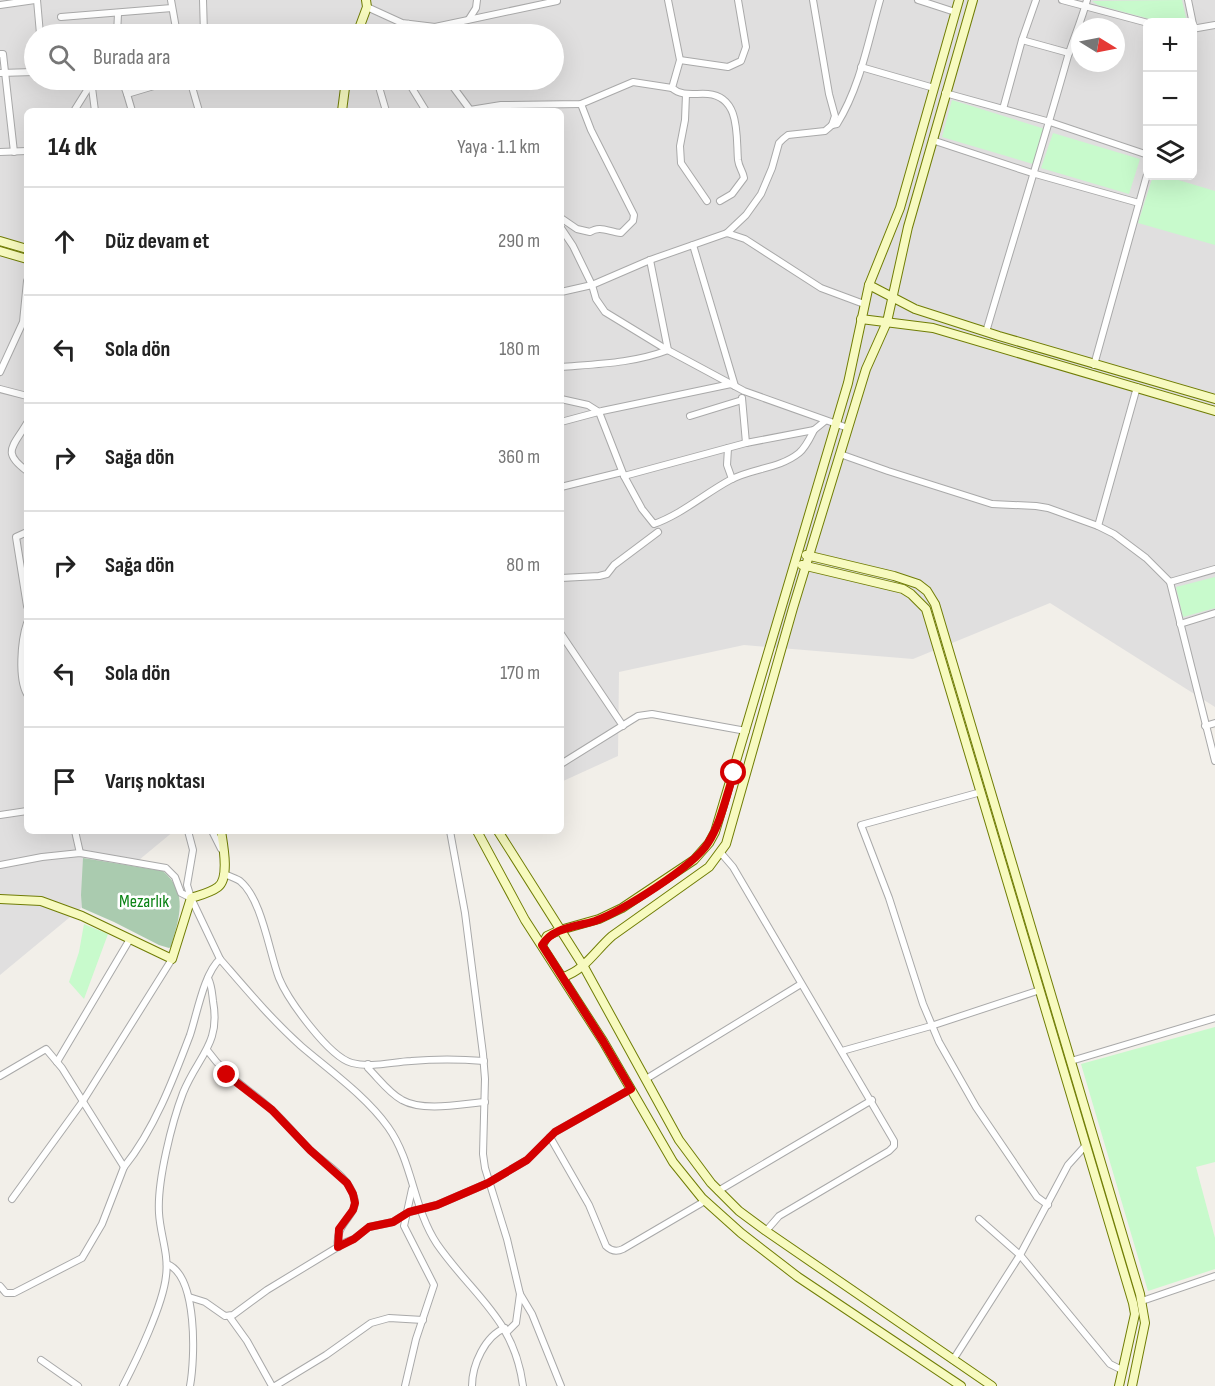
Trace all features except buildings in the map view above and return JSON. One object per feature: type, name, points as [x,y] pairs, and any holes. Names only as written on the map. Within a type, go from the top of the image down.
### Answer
[{"type":"street","points":[[0,5],[36,0],[39,24]]},
{"type":"street","points":[[171,0],[175,24]]},
{"type":"street","points":[[203,0],[204,24]]},
{"type":"street","points":[[469,19],[476,8],[477,0]]},
{"type":"street","points":[[448,24],[559,0]]},
{"type":"street","points":[[668,0],[680,60],[672,88]]},
{"type":"street","points":[[680,60],[728,67],[741,61],[746,47],[738,0]]},
{"type":"street","points":[[813,0],[835,116],[832,125]]},
{"type":"street","points":[[564,291],[592,285],[650,260],[727,233],[755,204],[772,168],[779,143],[788,135],[825,131],[837,124],[841,118],[858,81],[880,0]]},
{"type":"street","points":[[918,0],[955,12]]},
{"type":"street","points":[[542,945],[547,936],[599,919],[622,908],[694,860],[715,832],[852,368],[869,285],[900,208],[959,0]]},
{"type":"street","points":[[563,977],[584,968],[598,948],[612,936],[705,871],[722,853],[730,834],[805,566],[866,369],[887,322],[894,298],[904,244],[973,0]]},
{"type":"street","points":[[1003,109],[1022,40],[1036,0]]},
{"type":"street","points":[[1062,0],[1143,22]]},
{"type":"street","points":[[986,332],[1032,173],[1087,0]]},
{"type":"street","points":[[1188,0],[1191,18]]},
{"type":"street","points":[[360,24],[366,4],[408,24]]},
{"type":"street","points":[[61,17],[172,8]]},
{"type":"street","points":[[118,14],[118,24]]},
{"type":"street","points":[[1197,28],[1215,25]]},
{"type":"street","points":[[1022,40],[1069,53]]},
{"type":"street","points":[[0,54],[3,54],[3,73],[14,152]]},
{"type":"street","points":[[861,67],[934,88]]},
{"type":"street","points":[[3,73],[24,72]]},
{"type":"street","points":[[486,108],[501,105],[581,104],[633,82],[672,88],[686,94],[716,95],[733,112],[737,124],[738,161],[744,178],[732,194],[720,201]]},
{"type":"street","points":[[76,108],[86,90]]},
{"type":"street","points":[[92,90],[95,108]]},
{"type":"street","points":[[126,90],[131,108]]},
{"type":"street","points":[[127,94],[140,90]]},
{"type":"street","points":[[193,90],[198,108]]},
{"type":"street","points":[[342,108],[345,90]]},
{"type":"street","points":[[381,90],[385,108]]},
{"type":"street","points":[[413,90],[424,108]]},
{"type":"street","points":[[455,90],[469,108]]},
{"type":"street","points":[[945,93],[1050,122],[1143,152]]},
{"type":"street","points":[[686,94],[685,120],[679,154],[686,172],[707,201]]},
{"type":"street","points":[[564,220],[577,229],[590,232],[601,228],[621,233],[633,221],[634,214],[591,130],[581,104]]},
{"type":"street","points":[[932,140],[1032,173],[1139,203]]},
{"type":"street","points":[[0,153],[24,151]]},
{"type":"street","points":[[1094,365],[1145,180]]},
{"type":"street","points":[[564,232],[592,285],[596,299],[605,312],[668,350],[736,386],[848,428]]},
{"type":"street","points":[[727,233],[745,239],[821,288],[864,304]]},
{"type":"street","points":[[0,241],[24,248]]},
{"type":"street","points":[[693,245],[742,400],[746,443]]},
{"type":"street","points":[[0,251],[24,258]]},
{"type":"street","points":[[650,260],[668,350]]},
{"type":"street","points":[[869,285],[915,309],[1094,365],[1215,399]]},
{"type":"street","points":[[861,319],[933,328],[1215,411]]},
{"type":"street","points":[[0,372],[24,325]]},
{"type":"street","points":[[564,368],[631,360],[653,356],[668,350]]},
{"type":"street","points":[[564,421],[599,412],[736,386]]},
{"type":"street","points":[[1098,526],[1137,387]]},
{"type":"street","points":[[0,389],[24,395]]},
{"type":"street","points":[[564,400],[588,405],[599,412],[623,474],[642,509],[654,524],[680,512],[732,479],[757,472],[792,457],[804,447],[814,430],[825,421]]},
{"type":"street","points":[[690,416],[742,400]]},
{"type":"street","points":[[24,428],[11,455],[13,461],[24,469]]},
{"type":"street","points":[[564,486],[746,443],[814,430]]},
{"type":"street","points":[[728,448],[727,465],[732,479]]},
{"type":"street","points":[[840,454],[992,504],[1042,507],[1098,526],[1128,544],[1170,582],[1215,762]]},
{"type":"street","points":[[564,578],[607,574],[614,565],[658,532]]},
{"type":"street","points":[[24,533],[16,537],[24,587]]},
{"type":"street","points":[[799,553],[918,584],[927,591],[935,604],[1142,1301],[1145,1323],[1132,1386]]},
{"type":"street","points":[[795,564],[903,589],[921,602],[926,609],[1133,1303],[1135,1314],[1119,1386]]},
{"type":"street","points":[[1170,582],[1215,569]]},
{"type":"street","points":[[1180,624],[1215,613]]},
{"type":"street","points":[[564,638],[623,726]]},
{"type":"street","points":[[24,640],[22,681],[24,686]]},
{"type":"street","points":[[564,762],[638,716],[652,714],[746,731]]},
{"type":"street","points":[[1205,726],[1215,723]]},
{"type":"street","points":[[981,792],[861,825],[889,898],[931,1026],[976,1107],[1037,1197],[1048,1205]]},
{"type":"street","points":[[0,815],[24,811]]},
{"type":"street","points":[[76,834],[80,853]]},
{"type":"street","points":[[189,834],[193,850],[187,885],[220,959],[249,994],[299,1044],[342,1080],[380,1117],[394,1137],[419,1209],[437,1244],[506,1330],[517,1356],[524,1386]]},
{"type":"street","points":[[213,834],[220,849],[224,849]]},
{"type":"street","points":[[0,865],[80,853],[166,868],[175,877],[181,893],[191,898],[219,887],[223,880],[224,849],[222,834]]},
{"type":"street","points":[[451,834],[465,913],[484,1060],[483,1154],[488,1183],[507,1239],[520,1294],[532,1314],[561,1386]]},
{"type":"street","points":[[479,834],[525,920],[563,977],[674,1162],[705,1201],[741,1233],[798,1277],[961,1386]]},
{"type":"street","points":[[500,834],[584,968],[679,1140],[718,1191],[766,1232],[992,1386]]},
{"type":"street","points":[[722,853],[730,862],[894,1138],[892,1148],[779,1216],[766,1232]]},
{"type":"street","points":[[224,874],[243,884],[258,908],[282,985],[316,1035],[340,1059],[356,1064],[484,1060]]},
{"type":"street","points":[[0,898],[41,901],[82,916],[172,959]]},
{"type":"street","points":[[12,1199],[83,1101],[172,959],[191,898]]},
{"type":"street","points":[[57,1062],[130,939]]},
{"type":"street","points":[[0,1286],[6,1293],[14,1293],[82,1258],[102,1224],[124,1167],[134,1155],[162,1102],[189,1036],[208,978],[215,963],[220,959]]},
{"type":"street","points":[[123,1386],[160,1303],[165,1285],[167,1264],[159,1214],[161,1178],[180,1101],[214,1033],[216,1021],[211,984],[208,978]]},
{"type":"street","points":[[646,1079],[801,984]]},
{"type":"street","points":[[842,1052],[1040,990]]},
{"type":"street","points":[[1071,1061],[1215,1018]]},
{"type":"street","points":[[0,1076],[46,1049],[83,1101],[124,1167]]},
{"type":"street","points":[[207,1050],[227,1075],[272,1110],[310,1150],[347,1183],[355,1203],[353,1210],[339,1229],[338,1247]]},
{"type":"street","points":[[368,1064],[368,1068],[394,1094],[410,1104],[421,1107],[485,1102]]},
{"type":"street","points":[[189,1297],[198,1299],[225,1316],[229,1316],[354,1239],[369,1227],[393,1222],[406,1214],[437,1205],[488,1183],[527,1160],[550,1137],[572,1122],[631,1089]]},
{"type":"street","points":[[718,1191],[872,1100]]},
{"type":"street","points":[[550,1137],[589,1205],[606,1246],[610,1250],[623,1249],[705,1201]]},
{"type":"street","points":[[953,1360],[1020,1255],[1068,1165],[1086,1144]]},
{"type":"street","points":[[405,1386],[434,1285],[403,1222],[412,1185]]},
{"type":"street","points":[[979,1219],[1020,1255],[1110,1364],[1122,1370]]},
{"type":"street","points":[[167,1264],[175,1268],[189,1297],[193,1349],[190,1386]]},
{"type":"street","points":[[1142,1301],[1215,1276]]},
{"type":"street","points":[[472,1386],[473,1370],[494,1334],[516,1323],[520,1294]]},
{"type":"street","points":[[229,1316],[273,1386],[332,1351],[371,1323],[389,1318],[423,1320]]},
{"type":"street","points":[[41,1360],[78,1386]]},
{"type":"shaded area","points":[[0,0],[1215,0],[1215,707],[1050,603],[913,659],[744,645],[619,672],[618,756],[564,781],[564,108],[24,108],[24,834],[170,834],[0,975]]},
{"type":"green space","points":[[1182,0],[1186,18],[1146,18],[1098,5],[1092,1]]},
{"type":"green space","points":[[952,100],[1045,129],[1033,164],[942,137]]},
{"type":"green space","points":[[1053,133],[1140,159],[1129,194],[1041,168]]},
{"type":"green space","points":[[1152,180],[1178,180],[1215,191],[1215,245],[1138,223]]},
{"type":"green space","points":[[1215,577],[1215,608],[1183,617],[1176,587]]},
{"type":"green space","name":"Mezarlık","points":[[83,858],[163,871],[171,879],[179,897],[180,906],[171,947],[159,945],[82,908]]},
{"type":"green space","points":[[84,924],[108,934],[84,999],[69,982],[79,952]]},
{"type":"green space","points":[[1215,1027],[1215,1162],[1196,1167],[1215,1238],[1215,1269],[1148,1291],[1081,1064]]},
{"type":"route","points":[[227,1075],[272,1110],[310,1150],[347,1183],[355,1203],[353,1210],[339,1229],[338,1247],[354,1239],[369,1227],[393,1222],[409,1212],[437,1205],[456,1197],[488,1183],[527,1160],[555,1132],[631,1089],[542,945],[547,936],[599,919],[622,908],[694,860],[709,843],[715,832],[734,773]]}]
